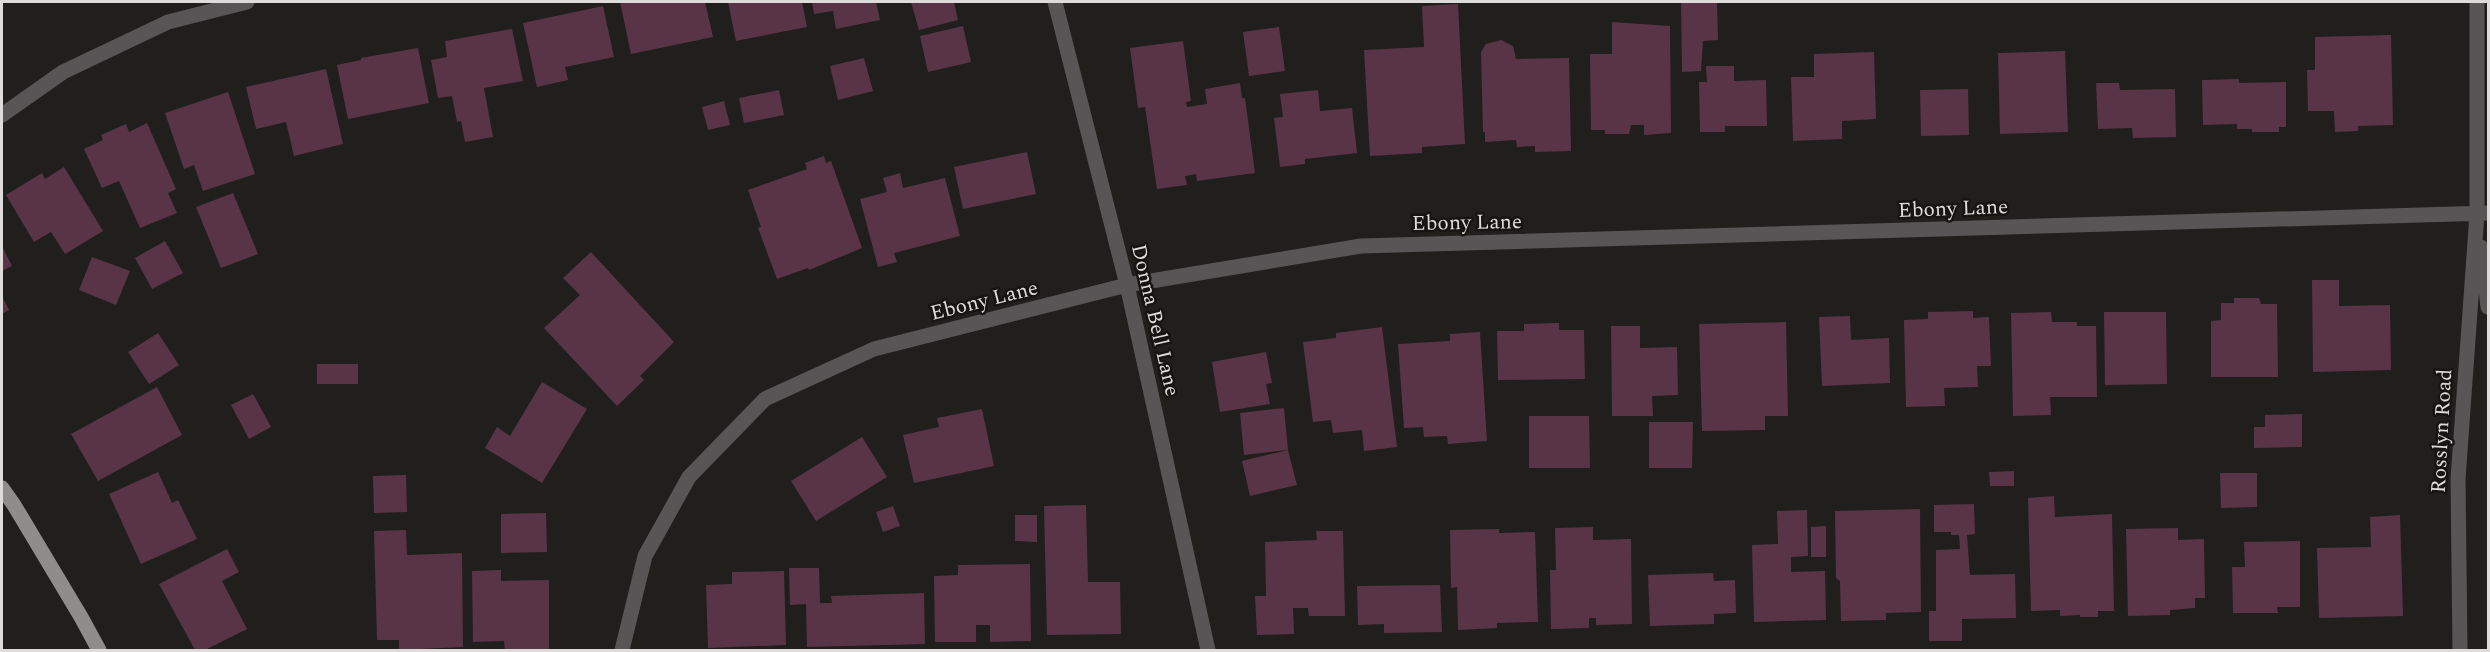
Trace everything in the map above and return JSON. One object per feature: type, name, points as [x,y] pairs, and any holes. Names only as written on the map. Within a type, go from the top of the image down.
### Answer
[{"type":"main road","points":[[2,488],[81,617],[99,651]]},
{"type":"street","points":[[2,115],[63,72],[168,22],[247,2]]},
{"type":"street","name":"Donna Bell Lane","points":[[1055,2],[1127,285],[1208,651]]},
{"type":"street","name":"Rosslyn Road","points":[[2477,2],[2488,307]]},
{"type":"street","name":"Ebony Lane","points":[[622,651],[645,556],[689,477],[765,399],[874,350],[1127,285],[1361,246],[2483,214]]},
{"type":"street","name":"Rosslyn Road","points":[[2460,651],[2458,479],[2483,214]]},
{"type":"building","points":[[620,2],[705,2],[713,37],[631,54]]},
{"type":"building","points":[[728,2],[802,2],[807,27],[736,41]]},
{"type":"building","points":[[812,2],[876,2],[880,20],[836,29],[833,11],[814,14]]},
{"type":"building","points":[[911,2],[954,2],[958,20],[919,30]]},
{"type":"building","points":[[1681,2],[1717,2],[1718,40],[1703,41],[1701,71],[1682,72]]},
{"type":"building","points":[[1458,4],[1465,144],[1422,147],[1422,153],[1370,156],[1364,50],[1424,47],[1422,6]]},
{"type":"building","points":[[603,6],[614,57],[565,67],[568,80],[537,87],[523,23]]},
{"type":"building","points":[[1612,22],[1670,26],[1671,133],[1644,135],[1644,125],[1631,125],[1629,134],[1605,134],[1605,130],[1591,130],[1590,54],[1612,54]]},
{"type":"building","points":[[963,26],[971,62],[928,72],[920,36]]},
{"type":"building","points":[[1279,27],[1285,71],[1249,76],[1243,32]]},
{"type":"building","points":[[512,29],[523,81],[484,88],[493,137],[465,142],[461,121],[457,122],[452,96],[438,98],[431,60],[447,57],[445,41]]},
{"type":"building","points":[[2391,35],[2393,125],[2358,126],[2358,131],[2335,132],[2334,111],[2308,111],[2307,70],[2315,70],[2315,37]]},
{"type":"building","points":[[1501,40],[1513,46],[1516,59],[1569,58],[1571,151],[1535,152],[1535,146],[1517,147],[1516,140],[1485,142],[1481,52],[1486,44]]},
{"type":"building","points":[[1183,41],[1191,101],[1186,102],[1187,107],[1207,104],[1205,89],[1240,83],[1242,98],[1245,98],[1255,173],[1197,181],[1196,174],[1185,176],[1187,185],[1157,189],[1145,107],[1138,108],[1130,48]]},
{"type":"building","points":[[418,48],[429,103],[348,119],[337,65],[361,60],[361,58]]},
{"type":"building","points":[[2065,51],[2068,132],[2000,134],[1998,53]]},
{"type":"building","points":[[1874,52],[1876,119],[1842,121],[1842,139],[1793,141],[1791,77],[1814,77],[1814,54]]},
{"type":"building","points":[[864,58],[873,91],[838,100],[830,66]]},
{"type":"building","points":[[1706,66],[1734,66],[1734,81],[1766,80],[1767,126],[1725,126],[1725,132],[1700,132],[1699,82],[1707,82]]},
{"type":"building","points":[[326,69],[343,144],[294,156],[286,122],[256,129],[246,87]]},
{"type":"building","points":[[2239,79],[2239,83],[2286,82],[2286,127],[2279,127],[2279,132],[2252,132],[2252,129],[2237,129],[2237,124],[2203,125],[2202,80]]},
{"type":"building","points":[[2096,83],[2119,83],[2120,90],[2175,89],[2176,137],[2133,138],[2132,128],[2098,129]]},
{"type":"building","points":[[1968,89],[1969,135],[1921,136],[1920,90]]},
{"type":"building","points":[[779,90],[784,115],[744,123],[739,98]]},
{"type":"building","points":[[1318,90],[1320,111],[1352,108],[1357,153],[1305,159],[1305,164],[1280,167],[1274,118],[1283,117],[1280,94]]},
{"type":"building","points":[[228,92],[255,174],[203,191],[194,165],[184,169],[165,113]]},
{"type":"building","points":[[724,101],[730,125],[708,130],[702,107]]},
{"type":"building","points":[[147,123],[176,189],[168,193],[177,213],[140,228],[119,181],[102,188],[84,149],[103,140],[101,135],[126,124],[129,132]]},
{"type":"building","points":[[1027,152],[1036,194],[963,209],[954,167]]},
{"type":"building","points":[[824,156],[826,163],[831,161],[862,248],[809,270],[808,268],[777,279],[758,228],[761,227],[748,190],[807,169],[805,163]]},
{"type":"building","points":[[64,167],[103,231],[65,254],[51,232],[34,242],[6,195],[42,173],[45,179]]},
{"type":"building","points":[[900,173],[903,188],[945,178],[960,236],[894,253],[897,262],[878,267],[860,199],[887,192],[883,178]]},
{"type":"building","points":[[233,193],[258,254],[221,268],[196,207]]},
{"type":"building","points":[[165,241],[183,273],[152,289],[135,258]]},
{"type":"building","points":[[2,246],[12,266],[2,271]]},
{"type":"building","points":[[591,252],[674,342],[640,376],[644,380],[617,406],[544,328],[580,295],[563,278]]},
{"type":"building","points":[[92,257],[130,271],[116,305],[79,290]]},
{"type":"building","points":[[2312,280],[2339,280],[2339,306],[2390,305],[2391,370],[2313,372]]},
{"type":"building","points":[[2,296],[9,310],[2,314]]},
{"type":"building","points":[[2234,298],[2259,298],[2261,304],[2277,304],[2278,377],[2211,377],[2211,321],[2221,320],[2221,303],[2234,303]]},
{"type":"building","points":[[1973,311],[1973,318],[1989,317],[1991,366],[1977,366],[1978,387],[1944,388],[1945,406],[1906,407],[1904,320],[1928,319],[1928,312]]},
{"type":"building","points":[[2051,312],[2052,322],[2077,322],[2077,326],[2096,326],[2097,397],[2050,397],[2051,415],[2013,416],[2011,313]]},
{"type":"building","points":[[2104,312],[2166,312],[2167,384],[2105,385]]},
{"type":"building","points":[[1850,316],[1851,340],[1889,338],[1890,383],[1822,386],[1819,317]]},
{"type":"building","points":[[1786,322],[1788,416],[1765,416],[1765,430],[1702,431],[1699,324]]},
{"type":"building","points":[[1559,323],[1559,330],[1584,330],[1585,379],[1498,380],[1497,331],[1524,331],[1524,324]]},
{"type":"building","points":[[1611,326],[1640,326],[1640,348],[1677,347],[1678,395],[1652,396],[1653,416],[1612,416]]},
{"type":"building","points":[[1382,327],[1397,447],[1364,451],[1362,430],[1333,433],[1331,420],[1313,422],[1303,342],[1336,338],[1336,333]]},
{"type":"building","points":[[1480,332],[1487,441],[1448,444],[1447,436],[1424,437],[1423,427],[1404,428],[1398,344],[1450,341],[1450,334]]},
{"type":"building","points":[[158,333],[179,365],[149,384],[128,352]]},
{"type":"building","points":[[1266,352],[1272,383],[1266,384],[1270,404],[1220,412],[1212,362]]},
{"type":"building","points":[[317,364],[358,364],[358,384],[317,384]]},
{"type":"building","points":[[542,382],[587,409],[542,483],[485,448],[497,427],[510,436]]},
{"type":"building","points":[[157,387],[182,435],[98,481],[71,434]]},
{"type":"building","points":[[253,394],[271,427],[249,439],[231,405]]},
{"type":"building","points":[[1284,408],[1288,450],[1244,455],[1240,413]]},
{"type":"building","points":[[982,409],[994,466],[914,483],[903,435],[939,427],[937,418]]},
{"type":"building","points":[[2302,414],[2302,447],[2254,448],[2254,427],[2265,427],[2265,415]]},
{"type":"building","points":[[1529,416],[1589,416],[1590,468],[1529,468]]},
{"type":"building","points":[[1649,422],[1693,422],[1692,468],[1649,468]]},
{"type":"building","points":[[862,437],[887,477],[816,521],[791,481]]},
{"type":"building","points":[[1288,450],[1297,485],[1250,496],[1242,461]]},
{"type":"building","points":[[2014,471],[2014,486],[1990,486],[1989,472]]},
{"type":"building","points":[[158,472],[172,503],[178,500],[197,539],[141,564],[109,494]]},
{"type":"building","points":[[2220,473],[2257,473],[2257,507],[2221,508]]},
{"type":"building","points":[[406,475],[407,512],[374,513],[373,476]]},
{"type":"building","points":[[2054,496],[2055,517],[2112,514],[2114,611],[2098,611],[2098,617],[2080,617],[2080,615],[2060,616],[2060,610],[2031,611],[2028,498]]},
{"type":"building","points":[[1974,504],[1975,534],[1967,535],[1970,575],[2015,574],[2016,618],[1962,619],[1962,641],[1929,641],[1929,611],[1936,611],[1936,550],[1960,549],[1959,535],[1951,535],[1951,532],[1934,532],[1934,505]]},
{"type":"building","points":[[1086,505],[1088,582],[1120,582],[1121,634],[1047,635],[1044,506]]},
{"type":"building","points":[[893,506],[900,526],[883,532],[876,512]]},
{"type":"building","points":[[1920,509],[1921,612],[1886,613],[1886,620],[1841,621],[1840,581],[1836,578],[1835,511]]},
{"type":"building","points":[[1807,510],[1808,556],[1791,557],[1791,572],[1825,571],[1826,620],[1754,622],[1752,545],[1778,544],[1777,511]]},
{"type":"building","points":[[546,513],[547,552],[501,553],[501,514]]},
{"type":"building","points":[[1015,515],[1037,515],[1037,542],[1015,541]]},
{"type":"building","points":[[2400,515],[2403,616],[2319,618],[2317,548],[2371,547],[2370,517]]},
{"type":"building","points":[[1826,526],[1826,557],[1811,557],[1811,527]]},
{"type":"building","points":[[1593,527],[1593,540],[1631,539],[1632,624],[1596,625],[1596,618],[1589,618],[1589,628],[1551,629],[1550,570],[1556,570],[1555,528]]},
{"type":"building","points":[[2178,528],[2178,540],[2204,539],[2205,598],[2195,598],[2195,608],[2170,610],[2170,615],[2128,616],[2126,529]]},
{"type":"building","points":[[1499,529],[1499,533],[1535,532],[1538,622],[1497,623],[1497,628],[1458,630],[1457,587],[1451,588],[1450,530]]},
{"type":"building","points":[[406,530],[407,555],[462,553],[463,647],[399,650],[399,640],[377,640],[374,531]]},
{"type":"building","points":[[1316,531],[1343,531],[1345,616],[1309,616],[1308,608],[1293,608],[1294,634],[1257,635],[1255,596],[1266,596],[1265,542],[1317,540]]},
{"type":"building","points":[[2300,541],[2300,607],[2277,607],[2278,613],[2233,613],[2232,567],[2245,567],[2244,542]]},
{"type":"building","points":[[227,549],[239,572],[222,581],[247,629],[205,650],[195,650],[159,584]]},
{"type":"building","points":[[1030,564],[1031,641],[990,642],[990,625],[976,625],[976,642],[935,642],[934,576],[958,575],[958,565]]},
{"type":"building","points":[[789,568],[819,568],[820,603],[832,603],[831,596],[924,593],[925,644],[807,647],[806,604],[790,605]]},
{"type":"building","points":[[501,570],[501,581],[549,580],[549,650],[505,650],[504,641],[473,642],[472,571]]},
{"type":"building","points":[[784,571],[786,645],[708,648],[706,585],[732,584],[732,572]]},
{"type":"building","points":[[1713,573],[1714,581],[1735,580],[1736,613],[1714,614],[1714,624],[1650,626],[1648,575]]},
{"type":"building","points":[[1440,585],[1442,632],[1384,633],[1384,624],[1358,625],[1357,586]]}]
